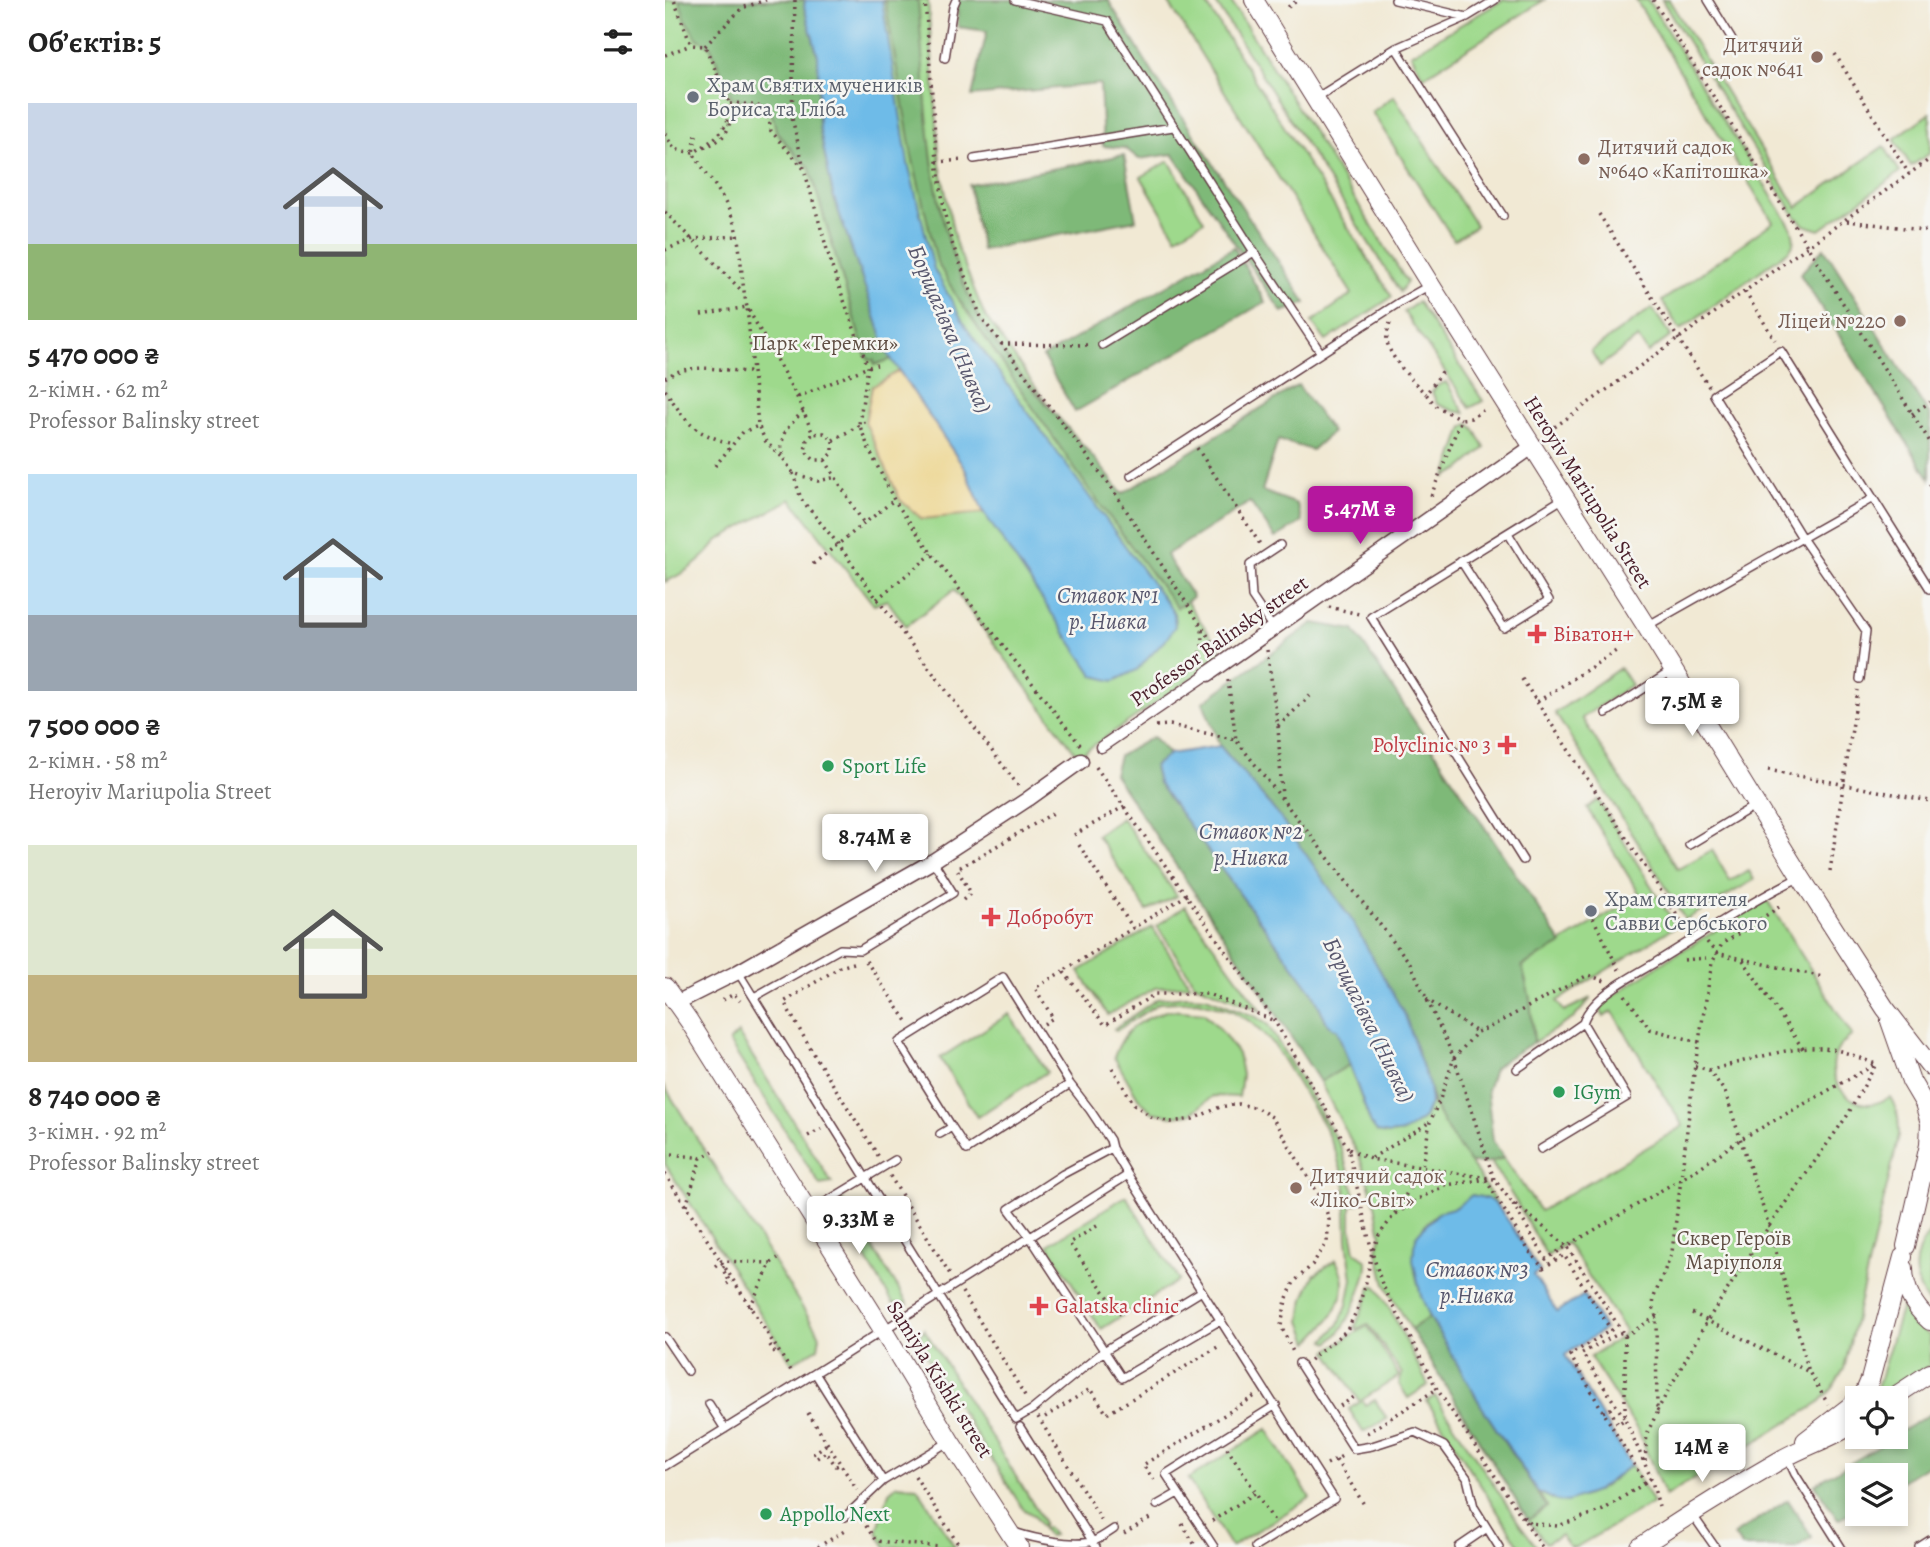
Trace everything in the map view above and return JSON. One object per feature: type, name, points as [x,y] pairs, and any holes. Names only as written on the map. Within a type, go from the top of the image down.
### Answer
[{"type":"street","name":"Heroyiv Mariupolia Street","points":[[1254,0],[1800,876],[1885,1008],[1924,1048],[1930,1066]]},
{"type":"street","name":"Professor Balinsky street","points":[[1101,747],[1129,729],[1202,669],[1225,662],[1532,447]]},
{"type":"street","points":[[671,1005],[738,972],[933,861],[1086,758]]},
{"type":"street","name":"Samiyla Kishki street","points":[[665,987],[671,1005],[808,1212],[1019,1547]]},
{"type":"street","name":"Heroyiv Mariupolia Street","points":[[1867,1386],[1905,1252],[1929,1145],[1930,1123],[1924,1104],[1910,1081],[1885,1008]]},
{"type":"street","points":[[1930,1214],[1923,1219],[1905,1252],[1904,1281],[1912,1302],[1930,1321]]},
{"type":"street","points":[[1908,1387],[1930,1373]]},
{"type":"street","points":[[1787,1457],[1845,1410]]},
{"type":"street","points":[[1640,1547],[1787,1457],[1845,1430]]},
{"type":"lane","points":[[945,58],[956,0]]},
{"type":"lane","points":[[1015,0],[1107,21],[1321,353]]},
{"type":"lane","points":[[1395,0],[1467,17]]},
{"type":"lane","points":[[1315,98],[1396,48],[1467,17],[1495,0]]},
{"type":"lane","points":[[1708,0],[1733,39]]},
{"type":"lane","points":[[1396,48],[1503,216]]},
{"type":"lane","points":[[974,159],[1173,127]]},
{"type":"lane","points":[[1102,345],[1254,252]]},
{"type":"lane","points":[[1131,476],[1430,284]]},
{"type":"lane","points":[[1860,679],[1866,631],[1802,538],[1714,396],[1781,351],[1930,589]]},
{"type":"lane","points":[[1523,860],[1371,617],[1565,498]]},
{"type":"lane","points":[[1646,626],[1873,498]]},
{"type":"lane","points":[[1461,562],[1504,628],[1549,600],[1508,533]]},
{"type":"lane","points":[[1269,631],[1252,597],[1250,565],[1280,545]]},
{"type":"lane","points":[[1606,713],[1673,670]]},
{"type":"lane","points":[[1689,845],[1756,805]]},
{"type":"lane","points":[[754,997],[840,949],[860,950],[953,893],[933,861]]},
{"type":"lane","points":[[1517,1069],[1583,1023],[1595,1003],[1622,984],[1800,876]]},
{"type":"lane","points":[[738,972],[1016,1419],[1033,1409],[1104,1351],[1202,1292]]},
{"type":"lane","points":[[1070,1084],[967,1150],[899,1042],[1003,977],[1070,1084],[1109,1140],[1128,1175],[1334,1499],[1255,1547]]},
{"type":"lane","points":[[1541,1149],[1627,1097],[1583,1023]]},
{"type":"lane","points":[[940,1134],[953,1127]]},
{"type":"lane","points":[[1112,1147],[1063,1174],[1009,1209],[1122,1378],[1221,1320]]},
{"type":"lane","points":[[808,1212],[895,1160]]},
{"type":"lane","points":[[665,1466],[1128,1175]]},
{"type":"lane","points":[[665,1336],[688,1371]]},
{"type":"lane","points":[[1300,1365],[1352,1446],[1372,1446],[1415,1432],[1444,1446],[1467,1478],[1474,1507],[1499,1547]]},
{"type":"lane","points":[[815,1373],[883,1481]]},
{"type":"lane","points":[[709,1404],[725,1429]]},
{"type":"lane","points":[[1214,1547],[1166,1474],[1276,1405]]},
{"type":"lane","points":[[1020,1427],[1093,1545]]},
{"type":"lane","points":[[845,1517],[883,1481],[950,1441]]},
{"type":"lane","points":[[1787,1457],[1841,1547]]},
{"type":"lane","points":[[1157,1505],[1169,1502],[1178,1493]]},
{"type":"lane","points":[[1692,1513],[1715,1547]]},
{"type":"lane","points":[[1459,1547],[1487,1528]]},
{"type":"lane","points":[[1009,1531],[1046,1542],[1093,1545],[1111,1531]]},
{"type":"lane","points":[[1919,1547],[1930,1540]]},
{"type":"path","points":[[674,0],[691,45]]},
{"type":"path","points":[[665,55],[691,45],[705,46],[742,8],[766,0]]},
{"type":"path","points":[[795,0],[792,118],[832,267],[868,367],[859,424],[869,449],[894,500],[932,554],[1125,806],[1274,1020],[1348,1148],[1382,1284],[1437,1389],[1542,1547]]},
{"type":"path","points":[[1287,7],[1298,0]]},
{"type":"path","points":[[1653,0],[1930,442]]},
{"type":"path","points":[[924,2],[937,162],[945,215],[952,243],[981,317],[1111,488],[1225,662],[1236,740],[1410,963],[1454,1058],[1494,1179],[1511,1201],[1546,1259],[1568,1249],[1741,1139],[1876,1064]]},
{"type":"path","points":[[693,153],[719,135],[730,114],[730,104],[705,46]]},
{"type":"path","points":[[1835,54],[1909,174]]},
{"type":"path","points":[[730,104],[758,106],[769,119],[771,131],[804,169]]},
{"type":"path","points":[[665,134],[674,149],[693,153],[726,201],[737,236],[758,425],[766,442],[783,458],[793,473],[801,499],[838,544],[1028,799]]},
{"type":"path","points":[[693,153],[696,135]]},
{"type":"path","points":[[937,162],[974,159]]},
{"type":"path","points":[[1549,431],[1930,159]]},
{"type":"path","points":[[665,212],[743,292]]},
{"type":"path","points":[[1599,214],[1714,396]]},
{"type":"path","points":[[1845,220],[1930,231]]},
{"type":"path","points":[[665,250],[692,239],[737,236]]},
{"type":"path","points":[[1745,292],[1781,351]]},
{"type":"path","points":[[1400,302],[1387,330],[1387,345],[1410,380],[1437,407],[1461,419],[1471,418],[1485,409]]},
{"type":"path","points":[[701,315],[747,307]]},
{"type":"path","points":[[747,307],[797,397],[813,434]]},
{"type":"path","points":[[1001,344],[1102,345]]},
{"type":"path","points":[[797,397],[877,365]]},
{"type":"path","points":[[665,378],[673,372],[700,369],[748,372],[753,375]]},
{"type":"path","points":[[1426,394],[1442,372]]},
{"type":"path","points":[[665,390],[678,412],[694,428],[710,437],[732,443]]},
{"type":"path","points":[[1912,414],[1930,402]]},
{"type":"path","points":[[783,458],[781,446],[785,431],[803,411]]},
{"type":"path","points":[[1431,496],[1461,419]]},
{"type":"path","points":[[833,440],[865,422]]},
{"type":"path","points":[[715,466],[743,432],[758,425]]},
{"type":"path","points":[[824,433],[833,440],[833,453],[825,460],[814,460],[805,451],[807,440],[813,434],[824,433]]},
{"type":"path","points":[[1190,438],[1267,554]]},
{"type":"path","points":[[825,460],[864,524]]},
{"type":"path","points":[[793,473],[818,481],[837,478]]},
{"type":"path","points":[[813,564],[894,500]]},
{"type":"path","points":[[877,599],[932,554]]},
{"type":"path","points":[[1310,603],[1371,617]]},
{"type":"path","points":[[1202,628],[1202,669]]},
{"type":"path","points":[[1269,631],[1282,799]]},
{"type":"path","points":[[1537,702],[1616,651]]},
{"type":"path","points":[[1522,678],[1693,939]]},
{"type":"path","points":[[1830,871],[1860,679]]},
{"type":"path","points":[[1278,726],[1311,695]]},
{"type":"path","points":[[1129,729],[1170,725],[1236,740]]},
{"type":"path","points":[[1768,770],[1930,801]]},
{"type":"path","points":[[1074,835],[1125,806]]},
{"type":"path","points":[[1080,845],[1133,928]]},
{"type":"path","points":[[1053,1018],[1035,988],[1187,895]]},
{"type":"path","points":[[1657,1413],[1658,1315],[1653,1307],[1654,1297],[1672,1252],[1695,1065],[1712,963],[1721,944],[1779,906]]},
{"type":"path","points":[[1593,918],[1622,984],[1650,1029],[1699,1042]]},
{"type":"path","points":[[1701,934],[1716,953],[1823,976]]},
{"type":"path","points":[[860,950],[905,1019]]},
{"type":"path","points":[[1741,958],[1804,1049]]},
{"type":"path","points":[[1063,971],[1105,1025],[1155,994],[1208,994],[1274,1020]]},
{"type":"path","points":[[1112,1068],[1134,1104],[1151,1117],[1171,1122],[1193,1119],[1220,1107],[1239,1104],[1257,1108],[1272,1117],[1324,1204],[1329,1220],[1327,1241],[1312,1265],[1294,1282],[1286,1300],[1281,1326],[1300,1365],[1347,1330],[1365,1287],[1372,1252],[1379,1235],[1422,1167],[1430,1122],[1454,1058],[1477,1032],[1588,975],[1622,984]]},
{"type":"path","points":[[1425,998],[1477,1032]]},
{"type":"path","points":[[805,1041],[1111,1531],[1114,1541],[1169,1502]]},
{"type":"path","points":[[1695,1065],[1709,1070],[1804,1049],[1823,1048],[1837,1050],[1876,1064]]},
{"type":"path","points":[[1644,1461],[1647,1433],[1707,1321],[1769,1226],[1847,1116],[1876,1064]]},
{"type":"path","points":[[1709,1070],[1725,1092],[1769,1226],[1809,1372],[1828,1404]]},
{"type":"path","points":[[1370,1159],[1430,1122]]},
{"type":"path","points":[[1348,1148],[1370,1159],[1494,1179]]},
{"type":"path","points":[[665,1153],[701,1158],[713,1151]]},
{"type":"path","points":[[686,1207],[701,1158]]},
{"type":"path","points":[[665,1174],[799,1383]]},
{"type":"path","points":[[1394,1214],[1446,1185],[1494,1179]]},
{"type":"path","points":[[1486,1180],[1529,1251],[1543,1268],[1564,1255],[1568,1249]]},
{"type":"path","points":[[1511,1201],[1568,1249],[1623,1334],[1625,1419]]},
{"type":"path","points":[[1097,1226],[1069,1243],[1122,1316]]},
{"type":"path","points":[[1564,1255],[1611,1330],[1570,1355],[1645,1483]]},
{"type":"path","points":[[750,1307],[771,1263],[778,1258]]},
{"type":"path","points":[[715,1266],[721,1261],[771,1263]]},
{"type":"path","points":[[724,1266],[722,1268],[730,1282],[727,1284]]},
{"type":"path","points":[[1692,1313],[1809,1372]]},
{"type":"path","points":[[1658,1315],[1582,1353],[1625,1419],[1651,1478],[1658,1506]]},
{"type":"path","points":[[1040,1420],[1090,1389],[1107,1414],[1229,1341]]},
{"type":"path","points":[[770,1345],[777,1356]]},
{"type":"path","points":[[1327,1465],[1437,1389]]},
{"type":"path","points":[[1196,1547],[1143,1465],[1259,1393]]},
{"type":"path","points":[[1330,1412],[1356,1396]]},
{"type":"path","points":[[1603,1412],[1610,1409],[1618,1424],[1625,1419]]},
{"type":"path","points":[[808,1413],[857,1490],[849,1497]]},
{"type":"path","points":[[1221,1439],[1281,1531]]},
{"type":"path","points":[[828,1443],[815,1456],[825,1452],[836,1466],[839,1465],[832,1455],[834,1454]]},
{"type":"path","points":[[1336,1460],[1365,1506]]},
{"type":"path","points":[[909,1465],[960,1547]]},
{"type":"path","points":[[1512,1504],[1529,1523],[1557,1527],[1603,1510],[1651,1478]]},
{"type":"path","points":[[1201,1528],[1256,1493]]},
{"type":"path","points":[[862,1520],[876,1541],[896,1545],[940,1547]]},
{"type":"path","points":[[818,1547],[851,1527]]},
{"type":"green space","name":"Парк «Теремки»","points":[[665,0],[928,0],[940,164],[955,241],[984,314],[1225,656],[1078,756],[954,590],[906,626],[887,600],[874,605],[791,499],[717,541],[694,565],[665,582]]},
{"type":"green space","points":[[679,0],[805,0],[804,7],[818,56],[819,126],[833,195],[892,359],[874,365],[874,360],[869,360],[864,352],[809,166],[799,159],[776,131],[773,117],[759,102],[732,98],[710,46],[697,38],[686,21]]},
{"type":"green space","points":[[885,0],[918,0],[926,109],[936,183],[952,254],[974,309],[1013,366],[1122,494],[1298,385],[1332,432],[1312,450],[1278,440],[1262,491],[1297,504],[1302,522],[1275,538],[1250,502],[1166,555],[1193,597],[1177,608],[1088,488],[955,294],[937,262],[912,157]]},
{"type":"green space","points":[[957,0],[1108,0],[1156,78],[1306,303],[1282,312],[1173,154],[1139,159],[1125,148],[1103,146],[1100,84],[972,96],[987,31],[958,27]]},
{"type":"green space","points":[[1167,0],[1204,0],[1392,297],[1326,341],[1312,322],[1352,294]]},
{"type":"green space","points":[[1214,0],[1230,0],[1407,282],[1400,292]]},
{"type":"green space","points":[[1503,0],[1544,0],[1423,77],[1411,54]]},
{"type":"green space","points":[[1636,0],[1648,0],[1791,227],[1794,236],[1789,250],[1680,330],[1662,301],[1773,222]]},
{"type":"green space","points":[[1662,0],[1669,0],[1797,207],[1884,146],[1900,172],[1820,230],[1804,225],[1796,217]]},
{"type":"green space","points":[[1394,96],[1476,226],[1454,240],[1372,112]]},
{"type":"green space","points":[[1930,113],[1930,153],[1911,166],[1894,139]]},
{"type":"green space","points":[[1124,155],[1136,220],[982,250],[969,185]]},
{"type":"green space","points":[[1169,161],[1204,221],[1176,237],[1141,177]]},
{"type":"green space","points":[[1234,247],[1265,302],[1075,412],[1043,357]]},
{"type":"green space","points":[[1824,248],[1930,416],[1930,479],[1800,274]]},
{"type":"green space","points":[[1418,302],[1483,401],[1470,408],[1404,312]]},
{"type":"green space","points":[[1652,308],[1671,336],[1648,353],[1638,338],[1600,366],[1591,351]]},
{"type":"green space","points":[[1446,382],[1465,413],[1437,404],[1432,392],[1438,385]]},
{"type":"green space","points":[[1469,424],[1485,448],[1459,470],[1446,477],[1463,427]]},
{"type":"green space","points":[[1313,623],[1354,630],[1562,944],[1522,966],[1530,999],[1534,1042],[1494,1069],[1487,1090],[1493,1141],[1504,1158],[1485,1163],[1470,1163],[1451,1136],[1435,1107],[1429,1086],[1280,817],[1220,746],[1203,702]]},
{"type":"green space","points":[[1620,668],[1631,685],[1582,718],[1678,869],[1712,850],[1730,881],[1749,871],[1754,880],[1685,920],[1555,713]]},
{"type":"green space","points":[[1153,737],[1169,754],[1154,766],[1158,783],[1313,993],[1328,1025],[1337,1030],[1349,1065],[1320,1082],[1114,774],[1119,756]]},
{"type":"green space","points":[[1598,800],[1676,926],[1557,1001],[1564,1011],[1591,998],[1574,1018],[1534,1042],[1530,999],[1522,966],[1640,895],[1587,808]]},
{"type":"green space","points":[[1122,818],[1177,896],[1147,911],[1097,835]]},
{"type":"green space","name":"Сквер Героїв Маріуполя","points":[[1767,900],[1852,1035],[1835,1055],[1833,1065],[1837,1084],[1850,1098],[1859,1102],[1869,1104],[1890,1097],[1895,1106],[1899,1135],[1844,1369],[1833,1388],[1818,1404],[1665,1496],[1638,1431],[1590,1357],[1620,1338],[1625,1331],[1567,1243],[1547,1256],[1491,1162],[1504,1158],[1540,1211],[1683,1126],[1612,1011],[1604,1017],[1598,1006],[1668,959]]},
{"type":"green space","points":[[1185,906],[1261,1010],[1195,984],[1157,926]]},
{"type":"green space","points":[[1152,927],[1190,985],[1155,988],[1108,1015],[1079,971]]},
{"type":"green space","points":[[1206,997],[1256,1017],[1268,1025],[1340,1146],[1358,1204],[1351,1205],[1355,1252],[1364,1258],[1367,1269],[1351,1313],[1329,1343],[1325,1340],[1339,1324],[1347,1305],[1352,1279],[1347,1240],[1345,1183],[1324,1126],[1274,1045],[1251,1022],[1231,1010],[1197,1001],[1159,1003],[1116,1031],[1114,1029],[1157,999]]},
{"type":"green space","points":[[1168,1010],[1204,1013],[1220,1029],[1238,1054],[1242,1075],[1239,1097],[1213,1096],[1190,1114],[1172,1116],[1152,1112],[1138,1098],[1114,1057],[1128,1031]]},
{"type":"green space","points":[[1009,1014],[1047,1072],[977,1117],[940,1058]]},
{"type":"green space","points":[[738,1033],[832,1183],[820,1185],[729,1042]]},
{"type":"green space","points":[[1349,1065],[1371,1124],[1377,1132],[1404,1132],[1424,1118],[1431,1101],[1503,1214],[1494,1204],[1472,1195],[1454,1208],[1438,1213],[1426,1224],[1415,1248],[1414,1262],[1430,1317],[1411,1329],[1385,1284],[1377,1250],[1381,1235],[1374,1200],[1359,1156],[1320,1082]]},
{"type":"green space","points":[[665,1087],[820,1336],[818,1348],[792,1363],[665,1164]]},
{"type":"green space","points":[[1126,1196],[1179,1280],[1101,1329],[1048,1245]]},
{"type":"green space","points":[[842,1199],[908,1304],[893,1303],[838,1212]]},
{"type":"green space","points":[[1930,1231],[1930,1306],[1919,1287],[1915,1268],[1919,1250]]},
{"type":"green space","points":[[1336,1260],[1343,1280],[1340,1300],[1327,1322],[1309,1342],[1301,1321],[1304,1298],[1314,1275]]},
{"type":"green space","points":[[1372,1286],[1376,1286],[1389,1307],[1428,1385],[1408,1398],[1399,1384],[1402,1374],[1368,1324],[1357,1329],[1355,1327]]},
{"type":"green space","points":[[1902,1306],[1912,1323],[1930,1336],[1930,1365],[1898,1386],[1878,1386]]},
{"type":"green space","points":[[1430,1317],[1482,1407],[1547,1507],[1528,1520],[1411,1329]]},
{"type":"green space","points":[[1367,1325],[1399,1376],[1362,1400],[1365,1405],[1375,1400],[1387,1419],[1363,1432],[1349,1409],[1360,1402],[1327,1351]]},
{"type":"green space","points":[[924,1329],[1038,1512],[1044,1523],[1042,1526],[1047,1527],[1053,1535],[1048,1536],[1033,1515],[1023,1509],[917,1341]]},
{"type":"green space","points":[[1435,1396],[1537,1547],[1520,1547],[1427,1401]]},
{"type":"green space","points":[[1930,1414],[1930,1464],[1908,1477],[1908,1463],[1851,1463],[1875,1449],[1908,1449],[1908,1427]]},
{"type":"green space","points":[[1267,1429],[1310,1498],[1231,1547],[1188,1479]]},
{"type":"green space","points":[[1631,1465],[1653,1503],[1576,1547],[1570,1547],[1561,1535],[1546,1543],[1528,1520],[1547,1507],[1538,1492],[1557,1501],[1585,1496],[1602,1488]]},
{"type":"green space","points":[[1845,1466],[1845,1516],[1838,1520],[1815,1484]]},
{"type":"green space","points":[[897,1485],[917,1487],[955,1547],[886,1547],[877,1532],[889,1492]]},
{"type":"green space","points":[[1788,1500],[1812,1537],[1796,1547],[1742,1547],[1734,1535]]},
{"type":"sand","points":[[899,371],[965,469],[984,513],[922,519],[900,500],[865,422],[872,387]]},
{"type":"water","name":"Ставок №1 р. Нивка","points":[[805,0],[882,0],[908,163],[934,269],[966,327],[1174,613],[1175,626],[1168,637],[1137,670],[1114,681],[1094,676],[984,513],[965,469],[888,354],[833,195],[819,126],[818,56],[804,7]]},
{"type":"water","name":"Ставок №2 р.Нивка","points":[[1220,746],[1280,817],[1351,919],[1405,1015],[1429,1086],[1431,1101],[1424,1118],[1404,1132],[1377,1132],[1371,1124],[1337,1030],[1328,1025],[1313,993],[1158,783],[1154,766],[1169,754]]},
{"type":"water","name":"Ставок №3 р.Нивка","points":[[1472,1195],[1488,1199],[1502,1212],[1540,1271],[1534,1275],[1557,1312],[1584,1295],[1605,1329],[1565,1355],[1631,1465],[1595,1492],[1567,1502],[1557,1501],[1538,1492],[1482,1407],[1430,1317],[1421,1296],[1413,1260],[1417,1235],[1439,1212],[1456,1207]]},
{"type":"place","name":"Дитячий садок №641","points":[[1817,57]]},
{"type":"place","name":"Храм Святих мучеників Бориса та Гліба","points":[[693,97]]},
{"type":"place","name":"Дитячий садок №640 «Капітошка»","points":[[1584,159]]},
{"type":"place","name":"Ліцей №220","points":[[1900,321]]},
{"type":"place","name":"Віватон+","points":[[1537,634]]},
{"type":"place","name":"Polyclinic № 3","points":[[1507,745]]},
{"type":"place","name":"Sport Life","points":[[828,766]]},
{"type":"place","name":"Храм святителя Савви Сербського","points":[[1591,911]]},
{"type":"place","name":"Добробут","points":[[991,917]]},
{"type":"place","name":"IGym","points":[[1559,1092]]},
{"type":"place","name":"Дитячий садок «Ліко-Світ»","points":[[1296,1188]]},
{"type":"place","name":"Galatska clinic","points":[[1039,1306]]},
{"type":"place","name":"Appollo Next","points":[[766,1514]]},
{"type":"water label","name":"Борщагівка (Нивка)","points":[[950,329]]},
{"type":"water label","name":"Борщагівка (Нивка)","points":[[1369,1020]]}]
